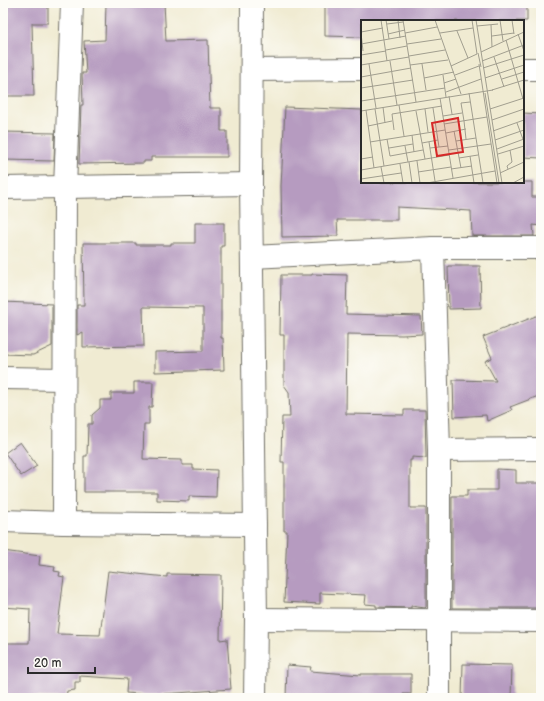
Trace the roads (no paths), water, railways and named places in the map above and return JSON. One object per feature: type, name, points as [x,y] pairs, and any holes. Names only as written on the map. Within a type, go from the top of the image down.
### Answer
[{"type":"street","points":[[64,523],[65,188],[72,3]]},
{"type":"street","points":[[252,3],[251,184],[256,619],[255,698]]},
{"type":"street","points":[[252,70],[361,69]]},
{"type":"street","points":[[524,69],[541,69]]},
{"type":"street","points":[[3,188],[251,184]]},
{"type":"street","points":[[252,257],[433,248],[541,248]]},
{"type":"street","points":[[433,248],[439,450],[439,698]]},
{"type":"street","points":[[3,378],[64,379]]},
{"type":"street","points":[[439,450],[541,449]]},
{"type":"street","points":[[3,521],[255,525]]},
{"type":"street","points":[[256,619],[541,621]]}]
